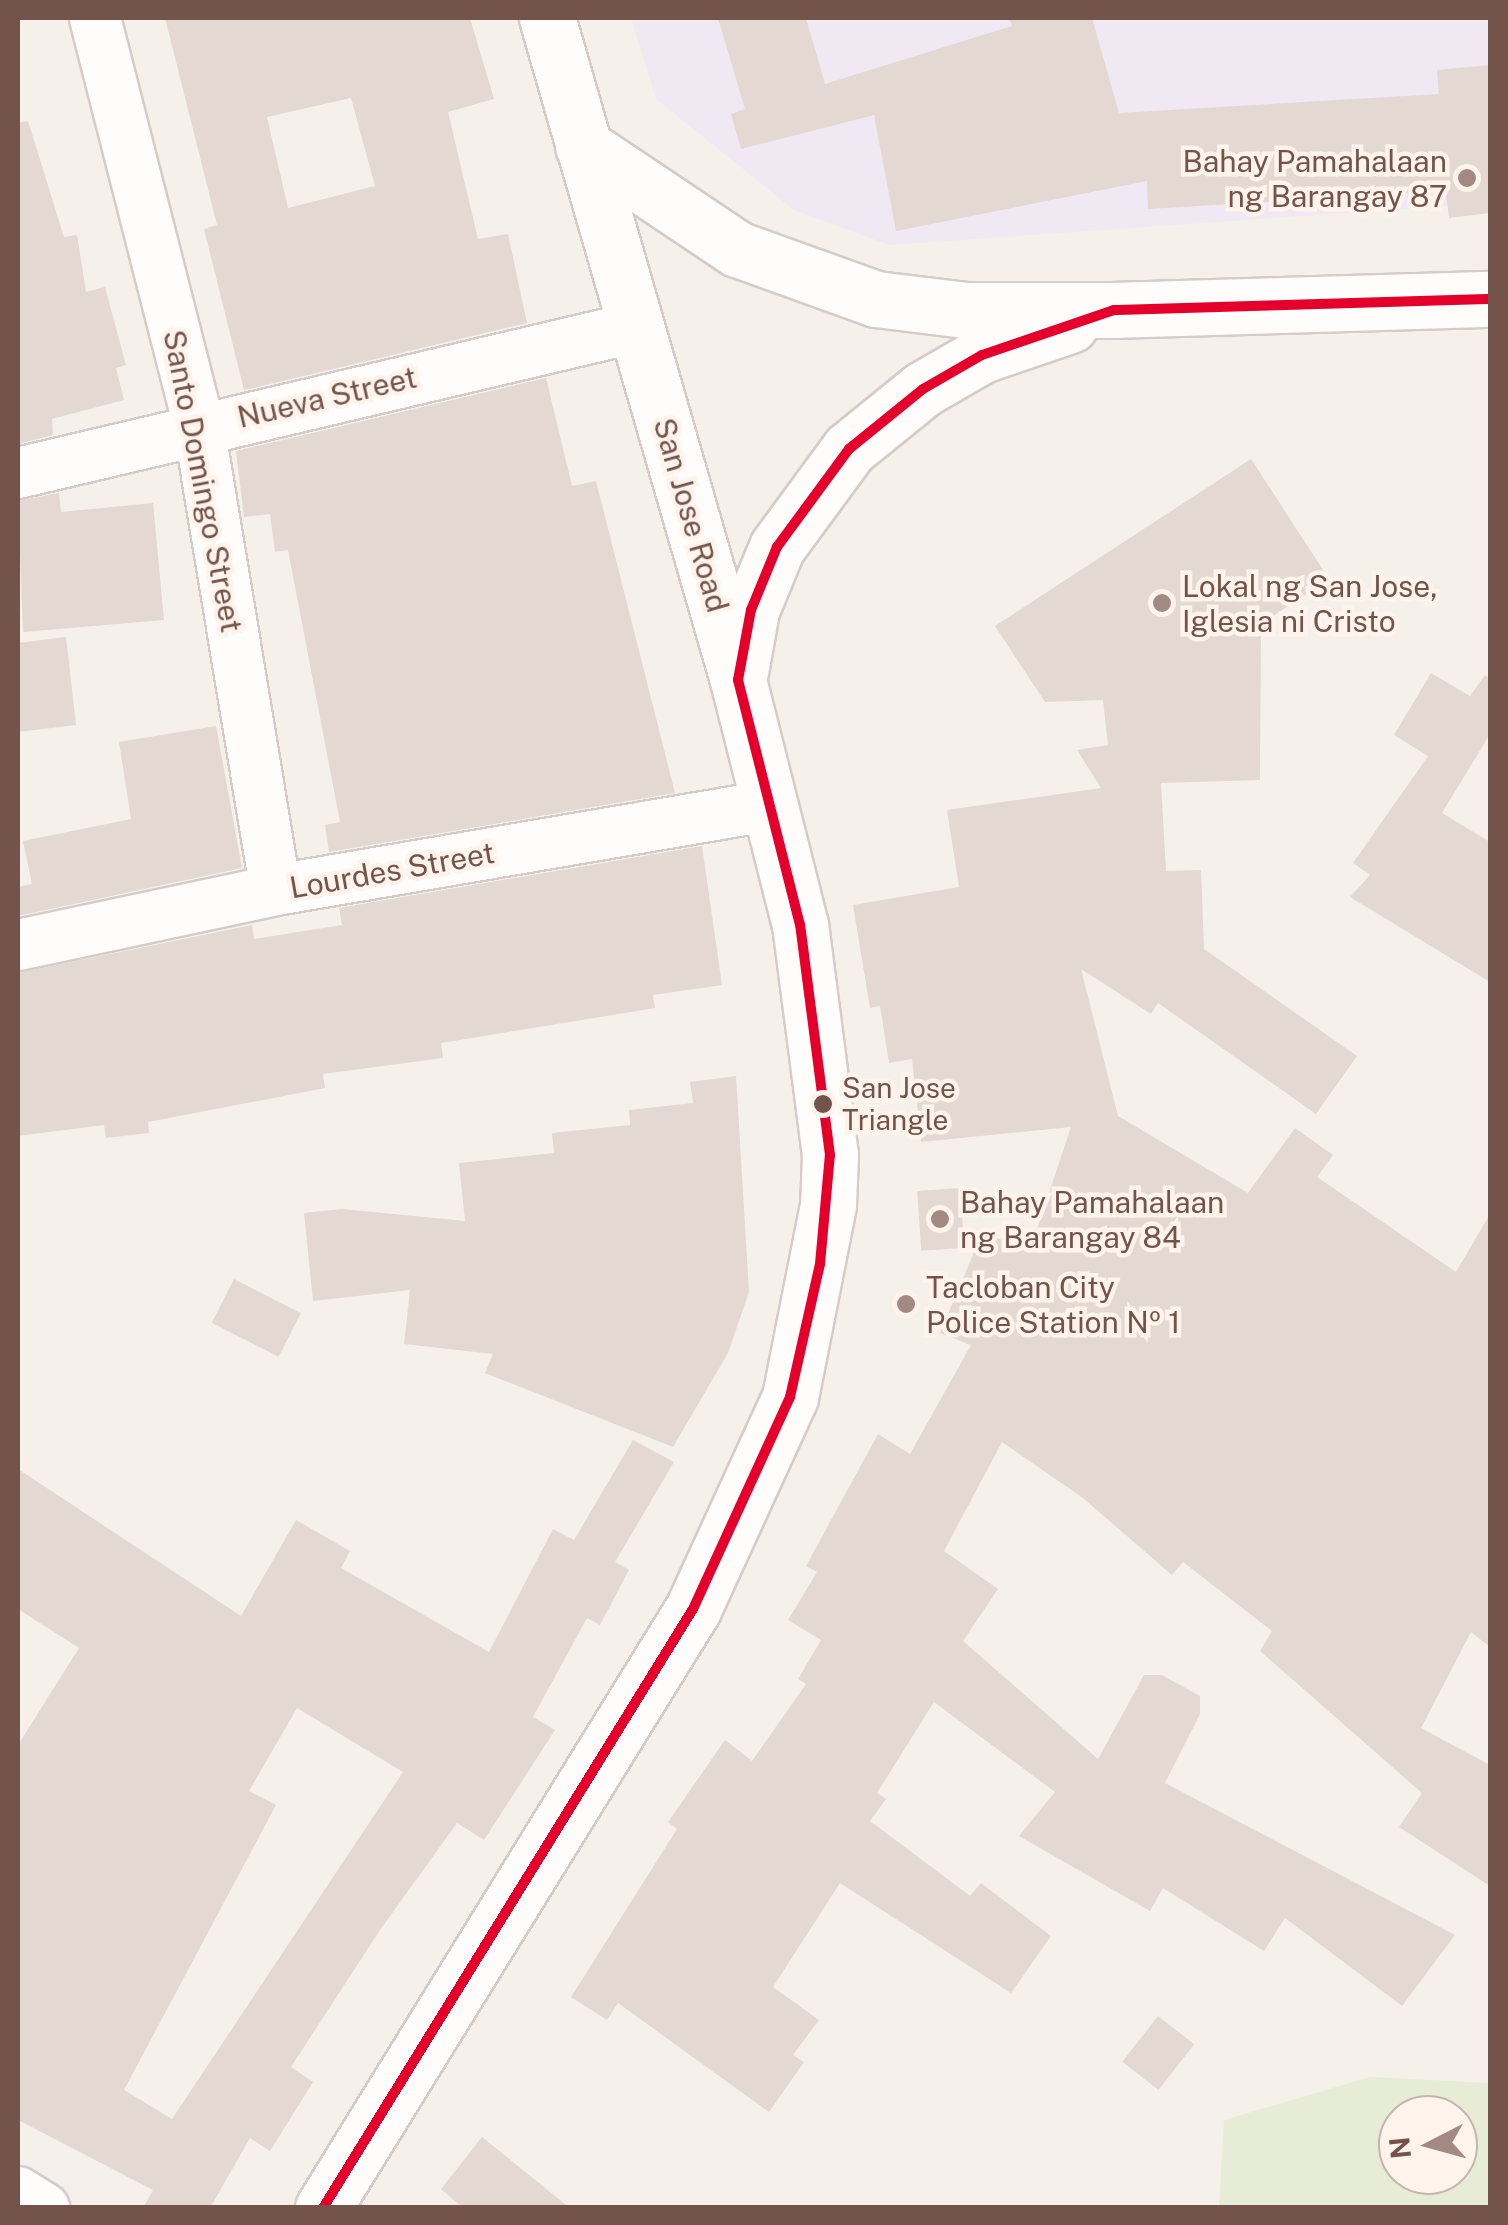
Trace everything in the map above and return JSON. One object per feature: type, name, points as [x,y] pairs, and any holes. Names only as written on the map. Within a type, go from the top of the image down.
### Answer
[{"type":"main road","name":"San Jose Road","points":[[323,2208],[692,1608],[790,1397],[820,1264],[830,1155],[800,925],[738,680],[547,18]]},
{"type":"main road","points":[[583,146],[737,249],[792,274],[876,298],[966,310],[1114,310],[1490,299]]},
{"type":"main road","points":[[738,680],[751,610],[778,547],[849,449],[923,389],[982,354],[1114,310]]},
{"type":"street","name":"Santo Domingo Street","points":[[95,18],[199,426],[276,890]]},
{"type":"street","name":"Nueva Street","points":[[18,473],[199,426],[637,327]]},
{"type":"street","name":"Lourdes Street","points":[[18,945],[276,890],[768,806]]},
{"type":"street","points":[[18,2192],[44,2208]]},
{"type":"shaded area","points":[[631,18],[1490,18],[1490,203],[889,245],[794,210],[656,99]]},
{"type":"green space","points":[[1370,2077],[1490,2083],[1490,2207],[1219,2207],[1224,2120]]},
{"type":"building","points":[[165,18],[470,18],[494,99],[448,112],[478,239],[508,234],[527,323],[244,390],[204,229],[217,225]],"holes":[[[351,98],[375,186],[288,208],[267,117]]]},
{"type":"building","points":[[718,18],[806,18],[825,84],[1012,26],[1009,18],[1092,18],[1119,113],[1439,94],[1437,70],[1490,65],[1490,213],[1449,218],[1446,191],[1148,209],[1147,181],[896,231],[874,115],[741,149],[731,114],[745,109]]},
{"type":"building","points":[[28,121],[64,237],[77,235],[86,292],[105,287],[126,365],[116,368],[124,400],[52,419],[53,435],[18,444],[18,123]]},
{"type":"building","points":[[546,378],[572,486],[596,481],[675,793],[329,852],[325,825],[340,822],[288,550],[275,552],[270,514],[244,517],[236,451]]},
{"type":"building","points":[[1251,459],[1329,579],[1261,624],[1260,780],[1161,783],[1166,871],[1201,870],[1204,949],[1357,1056],[1316,1114],[1158,1003],[1151,1014],[1081,969],[1118,1116],[1248,1193],[1295,1128],[1333,1155],[1317,1177],[1456,1272],[1490,1214],[1490,1647],[1471,1632],[1421,1728],[1490,1765],[1490,1886],[1399,1827],[1422,1793],[1260,1651],[1272,1631],[1183,1562],[1172,1575],[1083,1498],[1002,1442],[944,1551],[998,1589],[963,1641],[1098,1759],[1144,1675],[1162,1675],[1200,1696],[1200,1714],[1165,1783],[1455,1935],[1402,2006],[1285,1918],[1264,1951],[1163,1888],[1150,1911],[1019,1836],[1055,1792],[934,1702],[877,1793],[886,1799],[870,1821],[970,1896],[981,1883],[1051,1936],[1011,1993],[840,1883],[773,1987],[819,2020],[793,2055],[804,2062],[769,2112],[618,2003],[607,2020],[571,1997],[677,1829],[668,1822],[725,1740],[752,1761],[806,1684],[798,1679],[821,1640],[788,1620],[817,1572],[806,1566],[878,1434],[910,1454],[971,1345],[940,1333],[983,1231],[1029,1253],[1071,1127],[921,1142],[912,1059],[889,1063],[880,1006],[870,1008],[853,905],[959,887],[947,810],[1101,788],[1077,750],[1108,745],[1103,700],[1045,702],[995,626]]},
{"type":"building","points":[[59,493],[61,512],[153,503],[164,620],[23,632],[18,501]]},
{"type":"building","points":[[66,637],[76,725],[18,732],[18,643]]},
{"type":"building","points":[[1431,673],[1470,696],[1485,675],[1490,679],[1490,734],[1442,813],[1490,842],[1490,982],[1350,897],[1370,875],[1353,863],[1428,756],[1394,735]]},
{"type":"building","points":[[216,726],[242,868],[18,916],[18,887],[32,884],[23,841],[131,819],[119,742]]},
{"type":"building","points":[[702,846],[722,985],[653,995],[655,1008],[441,1043],[443,1058],[323,1074],[325,1088],[148,1122],[149,1133],[106,1138],[104,1125],[18,1136],[18,973],[252,925],[254,939],[342,925],[339,908]]},
{"type":"building","points":[[736,1076],[749,1292],[728,1353],[673,1447],[485,1373],[493,1354],[404,1344],[410,1290],[313,1301],[304,1213],[342,1209],[465,1221],[459,1163],[554,1153],[552,1133],[630,1125],[629,1110],[693,1103],[690,1082]]},
{"type":"building","name":"Bahay Pamahalaan ng Barangay 84","points":[[960,1188],[964,1248],[921,1251],[917,1191]]},
{"type":"building","points":[[234,1279],[301,1313],[279,1357],[212,1323]]},
{"type":"building","points":[[633,1440],[674,1462],[615,1562],[629,1570],[600,1625],[587,1618],[533,1717],[555,1730],[484,1840],[457,1823],[380,1930],[291,2067],[313,2082],[270,2151],[250,2138],[210,2208],[143,2208],[153,2190],[18,2120],[18,1745],[79,1648],[18,1609],[18,1469],[241,1616],[296,1520],[350,1551],[341,1568],[489,1652],[553,1529],[574,1540]],"holes":[[[297,1708],[403,1772],[172,2119],[124,2090],[276,1805],[249,1791]]]},
{"type":"building","points":[[1158,2016],[1194,2044],[1159,2090],[1122,2062]]},
{"type":"building","points":[[482,2137],[570,2208],[463,2208],[441,2189]]},
{"type":"transit line","points":[[323,2208],[693,1609],[790,1397],[820,1264],[830,1155],[800,925],[738,680],[751,610],[777,547],[849,449],[923,389],[982,355],[1114,310],[1490,299]]},
{"type":"place","name":"Bahay Pamahalaan ng Barangay 87","points":[[1467,178]]},
{"type":"place","name":"Lokal ng San Jose, Iglesia ni Cristo","points":[[1162,603]]},
{"type":"place","name":"San Jose Triangle","points":[[823,1104]]},
{"type":"place","name":"Bahay Pamahalaan ng Barangay 84","points":[[940,1219]]},
{"type":"place","name":"Tacloban City Police Station № 1","points":[[906,1304]]}]
